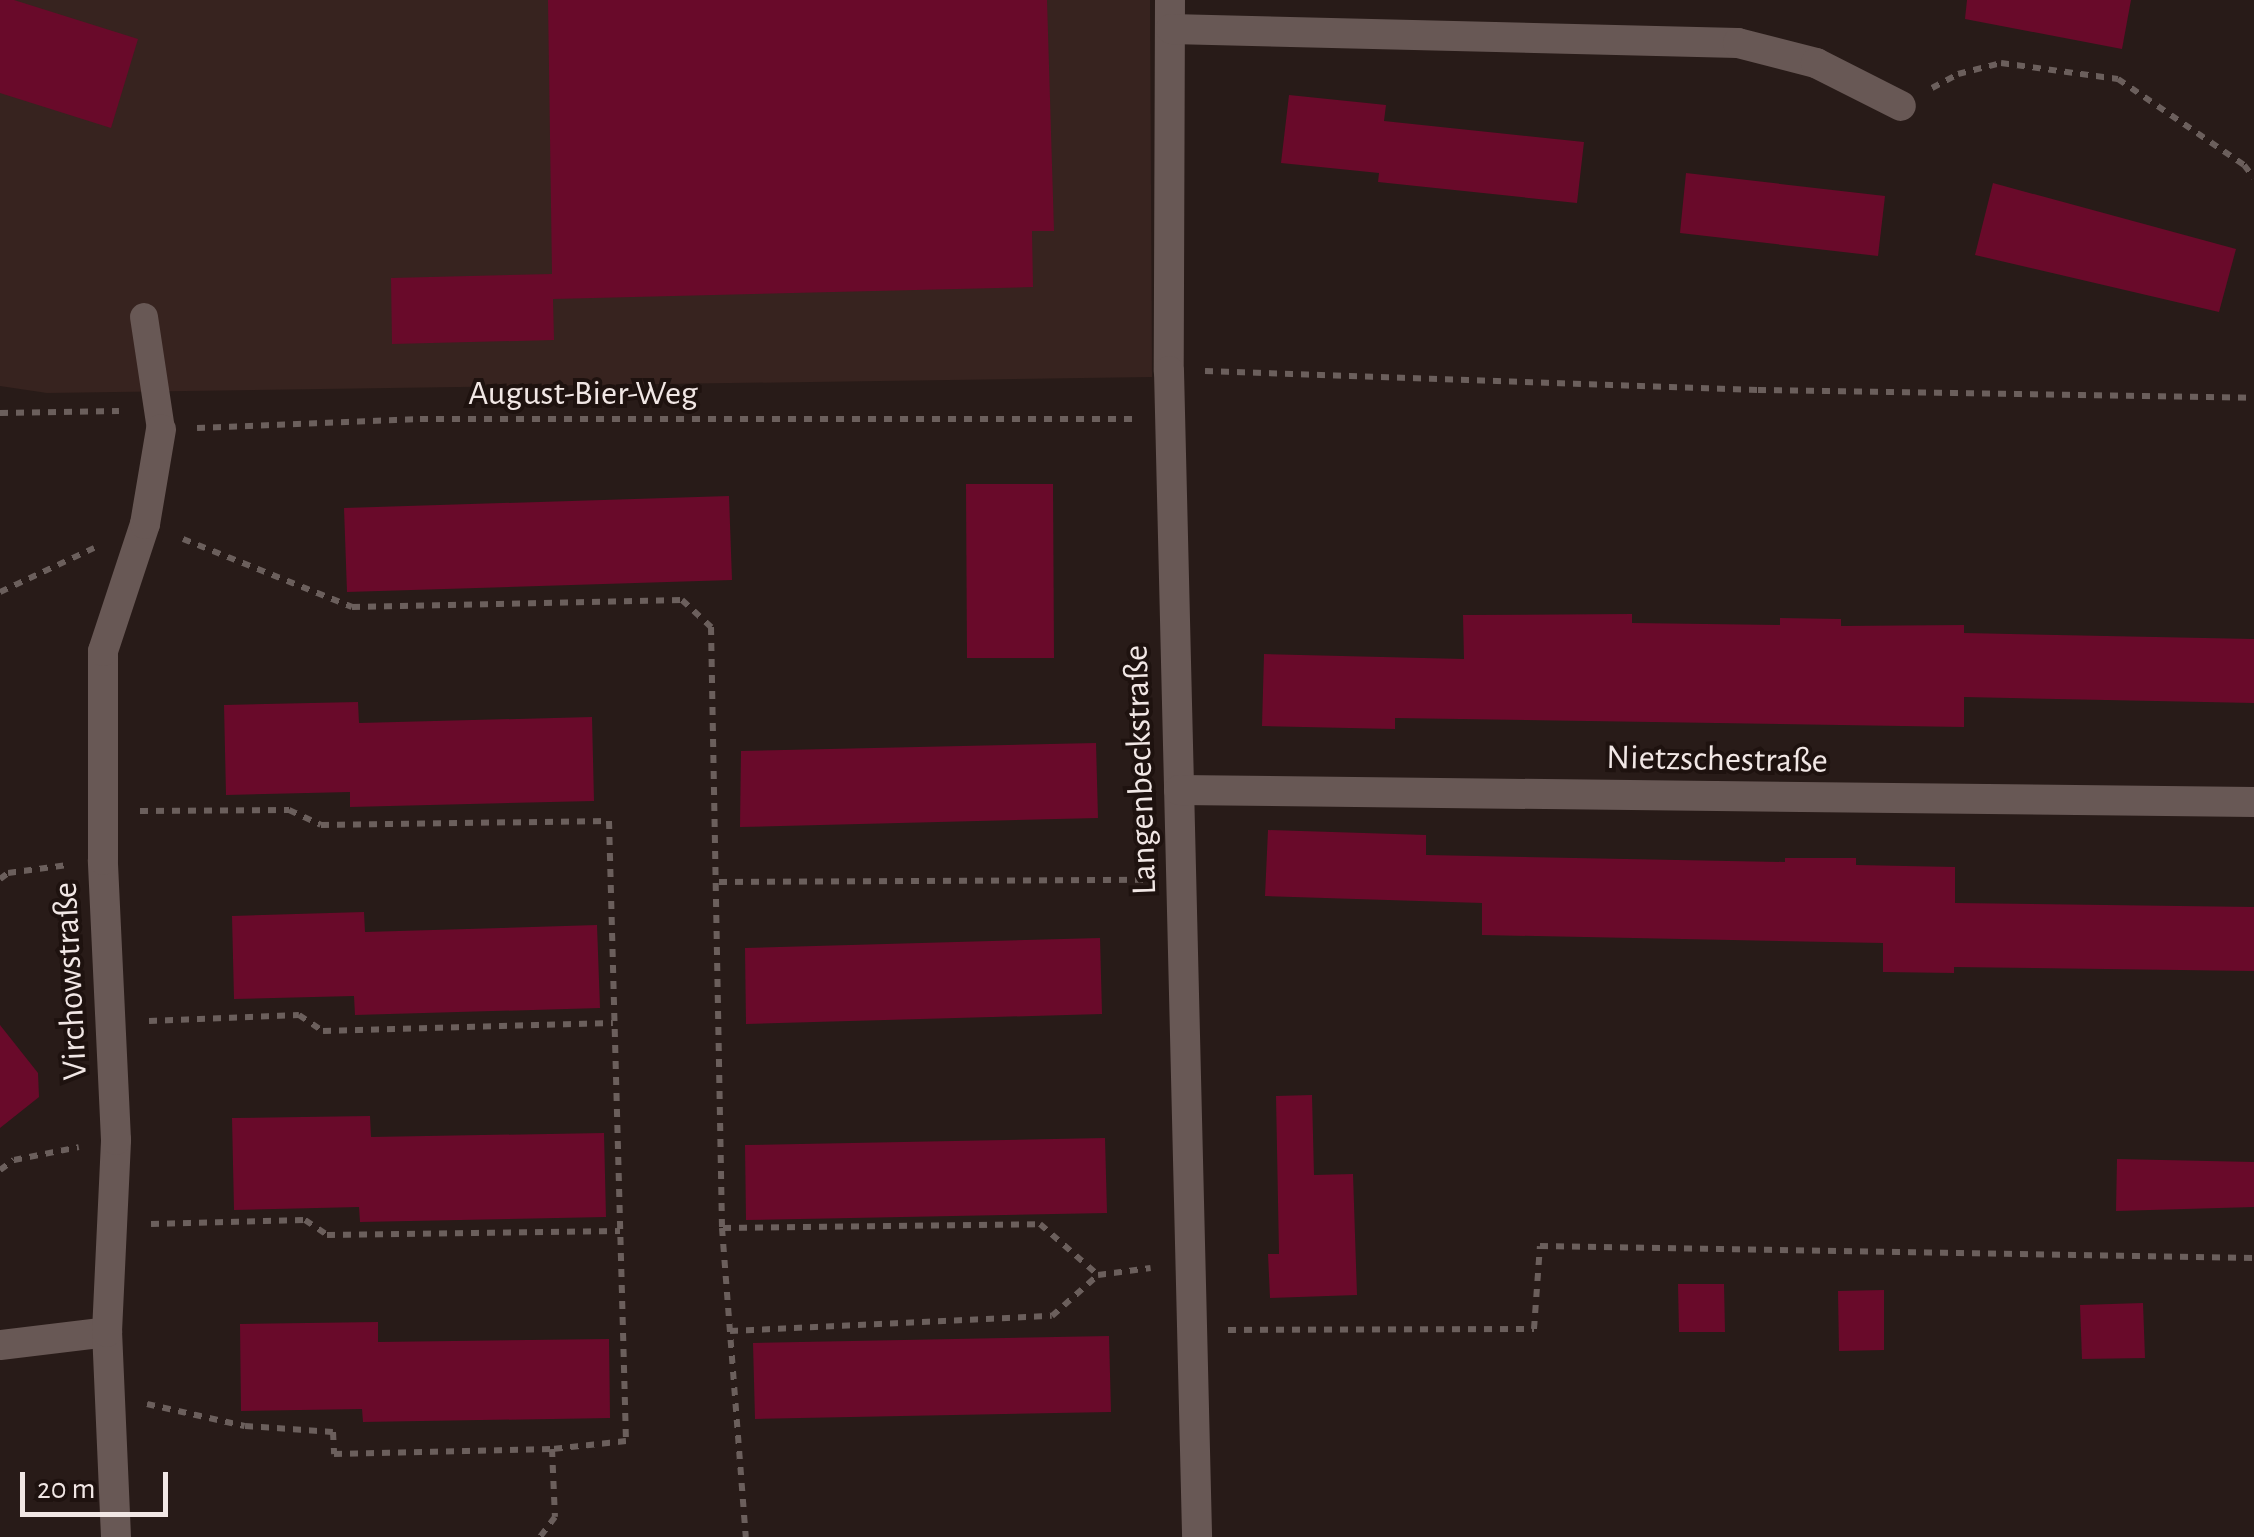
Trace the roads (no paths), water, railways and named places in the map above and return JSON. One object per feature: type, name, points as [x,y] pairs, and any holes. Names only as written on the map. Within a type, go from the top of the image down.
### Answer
[{"type":"street","points":[[1170,14],[1738,43],[1816,62],[1901,106]]},
{"type":"street","name":"Langenbeckstraße","points":[[1170,14],[1169,371],[1197,1537]]},
{"type":"street","name":"Virchowstraße","points":[[116,1537],[107,1332],[116,1140],[103,860],[103,651],[145,524],[161,429]]},
{"type":"street","name":"Nietzschestraße","points":[[1179,790],[2254,802]]},
{"type":"street","points":[[0,1345],[107,1332]]},
{"type":"lane","points":[[144,317],[161,429]]}]
